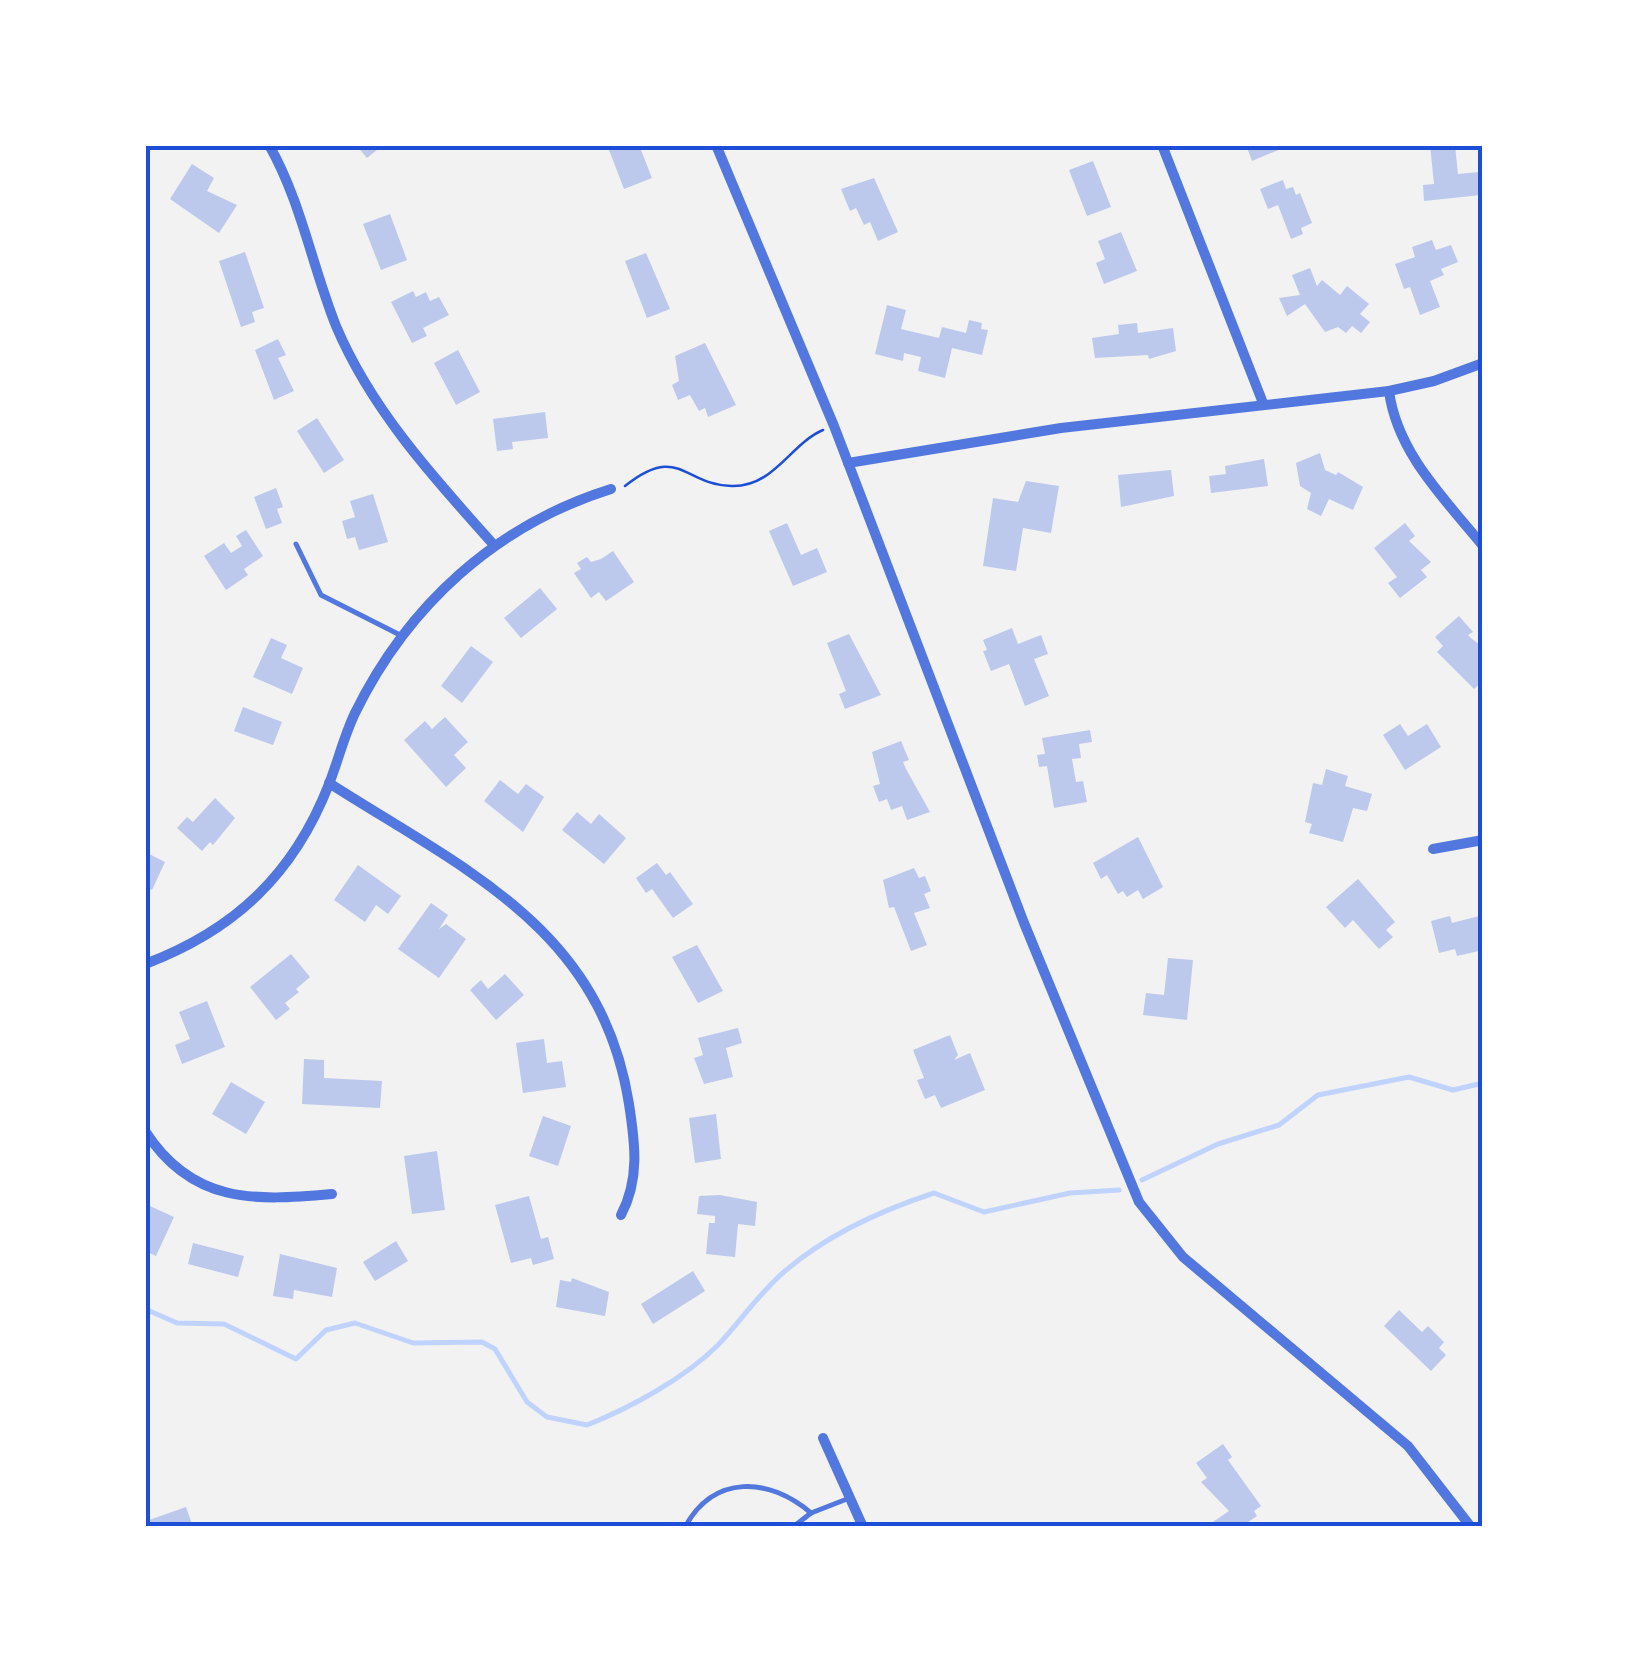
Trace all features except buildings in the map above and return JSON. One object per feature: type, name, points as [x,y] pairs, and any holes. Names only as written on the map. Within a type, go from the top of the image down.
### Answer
[{"type":"street","points":[[269,145],[291,191],[318,278],[350,355],[403,439],[494,544]]},
{"type":"street","points":[[716,145],[834,426],[1024,924],[1139,1202],[1183,1257],[1408,1446],[1471,1527]]},
{"type":"street","points":[[1162,145],[1263,403]]},
{"type":"street","points":[[848,463],[948,444],[1263,403],[1390,391],[1434,382],[1483,363]]},
{"type":"street","points":[[1390,391],[1392,413],[1408,450],[1483,546]]},
{"type":"street","points":[[145,964],[215,932],[269,887],[308,832],[354,715],[402,636],[430,602],[494,544],[547,512],[610,489]]},
{"type":"street","points":[[329,783],[520,909],[576,967],[609,1024],[620,1057],[635,1158],[635,1177],[621,1215]]},
{"type":"street","points":[[1433,848],[1483,840]]},
{"type":"street","points":[[145,1131],[180,1171],[220,1192],[269,1200],[332,1194]]},
{"type":"street","points":[[823,1438],[863,1527]]},
{"type":"lane","points":[[296,544],[322,596],[402,636]]},
{"type":"lane","points":[[685,1527],[699,1505],[728,1486],[774,1490],[811,1513]]},
{"type":"lane","points":[[793,1527],[811,1513],[850,1498]]},
{"type":"path","points":[[610,489],[622,488],[654,468],[678,466],[703,480],[734,486],[758,480],[782,466],[809,436],[834,426]]},
{"type":"waterway","points":[[1142,1180],[1218,1144],[1279,1125],[1318,1095],[1409,1077],[1453,1090],[1483,1083]]},
{"type":"waterway","points":[[145,1309],[177,1323],[224,1324],[296,1359],[326,1330],[355,1323],[413,1343],[482,1342],[495,1349],[527,1402],[547,1417],[587,1425],[639,1401],[690,1369],[718,1345],[785,1271],[837,1235],[895,1207],[934,1193],[984,1212],[1070,1193],[1119,1190]]}]
